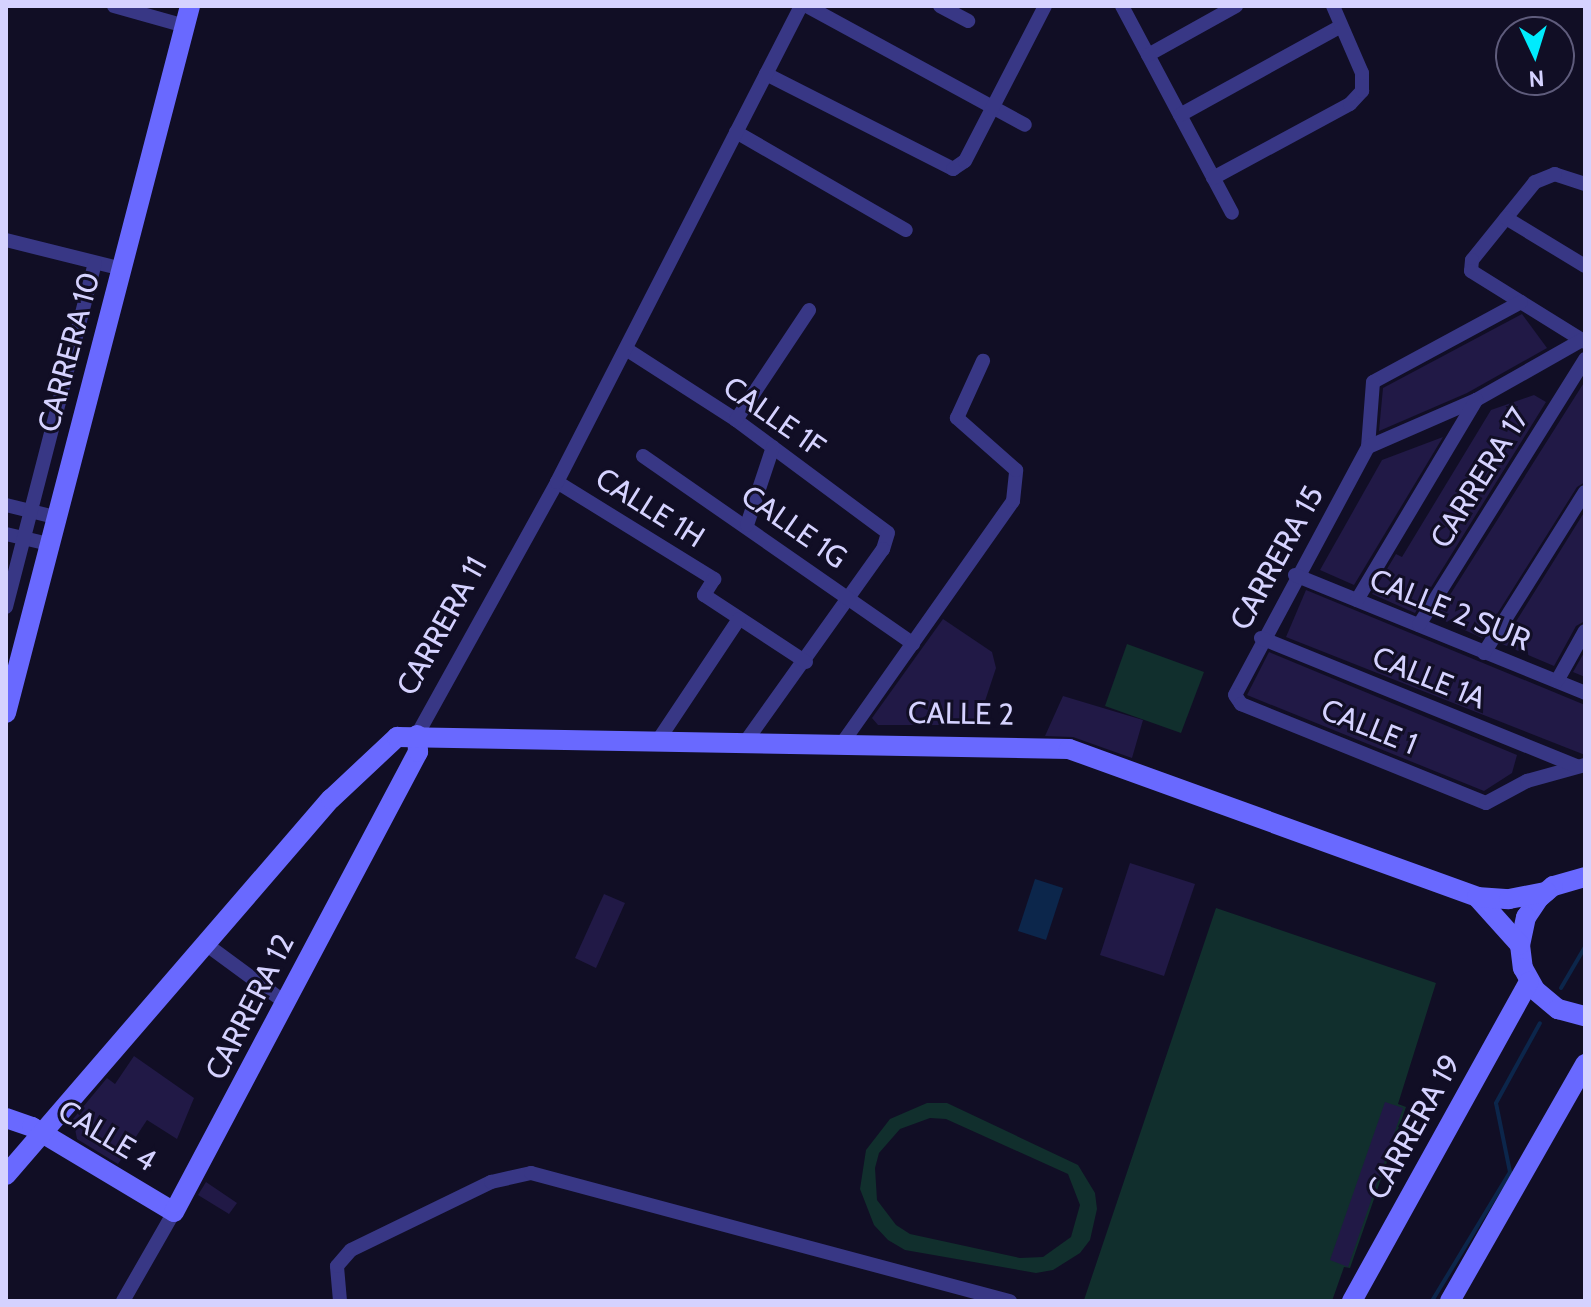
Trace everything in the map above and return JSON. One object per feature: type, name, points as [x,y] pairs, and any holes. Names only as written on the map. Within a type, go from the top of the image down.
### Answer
[{"type":"main road","name":"CARRERA 10","points":[[6,713],[188,16]]},
{"type":"main road","name":"CALLE 2","points":[[417,735],[1017,744],[1069,749],[1477,897],[1509,899],[1546,892],[1585,877]]},
{"type":"main road","name":"CARRERA 11","points":[[6,1175],[331,799],[397,737],[417,735]]},
{"type":"main road","name":"CARRERA 12","points":[[174,1212],[418,752],[417,735]]},
{"type":"main road","points":[[1546,892],[1526,917],[1520,945],[1529,982],[1558,1009],[1585,1016]]},
{"type":"main road","name":"CALLE 2","points":[[1477,897],[1520,945]]},
{"type":"main road","name":"CARRERA 19","points":[[1352,1301],[1529,982]]},
{"type":"main road","points":[[1450,1301],[1585,1064]]},
{"type":"main road","name":"CALLE 4","points":[[6,1118],[44,1134],[174,1212]]},
{"type":"street","points":[[114,6],[188,16]]},
{"type":"street","name":"CARRERA 11","points":[[417,735],[557,482],[801,6]]},
{"type":"street","points":[[807,6],[1025,125]]},
{"type":"street","points":[[940,6],[968,21]]},
{"type":"street","points":[[766,74],[953,169],[965,161],[1045,6]]},
{"type":"street","points":[[1122,6],[1232,213]]},
{"type":"street","points":[[1148,55],[1236,6]]},
{"type":"street","points":[[1213,178],[1350,104],[1362,91],[1362,73],[1333,6]]},
{"type":"street","points":[[1180,115],[1341,26]]},
{"type":"street","points":[[736,132],[906,230]]},
{"type":"street","points":[[1521,302],[1373,382],[1368,447],[1476,400],[1584,341],[1471,271],[1472,260],[1535,182],[1555,174],[1585,184]]},
{"type":"street","points":[[1506,218],[1585,266]]},
{"type":"street","points":[[6,240],[122,269]]},
{"type":"street","points":[[6,607],[95,263]]},
{"type":"street","points":[[736,420],[809,310]]},
{"type":"street","name":"CALLE 1F","points":[[626,349],[736,420],[888,533],[848,598]]},
{"type":"street","name":"CARRERA 17","points":[[1419,625],[1585,359]]},
{"type":"street","points":[[843,742],[1013,501],[1018,484],[1016,470],[958,423],[983,361]]},
{"type":"street","points":[[1357,600],[1476,400]]},
{"type":"street","points":[[747,525],[773,447]]},
{"type":"street","name":"CARRERA 15","points":[[1235,695],[1261,638],[1368,447]]},
{"type":"street","name":"CALLE 1G","points":[[643,456],[747,525],[913,644]]},
{"type":"street","name":"CALLE 1H","points":[[557,482],[714,579],[704,595],[806,662]]},
{"type":"street","points":[[1484,653],[1585,492]]},
{"type":"street","points":[[6,505],[55,517]]},
{"type":"street","points":[[6,534],[49,544]]},
{"type":"street","name":"CALLE 2 SUR","points":[[1295,575],[1585,693]]},
{"type":"street","points":[[746,741],[806,662],[848,598]]},
{"type":"street","points":[[659,739],[739,619]]},
{"type":"street","points":[[1557,681],[1585,631]]},
{"type":"street","name":"CALLE 1A","points":[[1261,638],[1581,765]]},
{"type":"street","name":"CALLE 1","points":[[1235,695],[1241,704],[1486,803],[1527,781],[1581,765]]},
{"type":"street","points":[[207,945],[286,1003]]},
{"type":"street","points":[[340,1301],[337,1266],[351,1250],[491,1182],[531,1173],[1010,1301]]},
{"type":"street","name":"CARRERA 12","points":[[123,1301],[174,1212]]},
{"type":"green space","points":[[1127,644],[1204,672],[1181,733],[1105,706]]},
{"type":"green space","points":[[1216,908],[1436,983],[1398,1104],[1406,1107],[1350,1268],[1344,1267],[1332,1301],[1084,1300]]},
{"type":"green space","points":[[927,1103],[947,1103],[1078,1165],[1095,1193],[1097,1209],[1090,1240],[1080,1253],[1053,1270],[1036,1273],[905,1250],[888,1240],[874,1225],[860,1189],[866,1150],[890,1119]],"holes":[[[930,1118],[946,1119],[1068,1174],[1080,1205],[1071,1237],[1043,1257],[1020,1258],[910,1234],[896,1225],[877,1200],[875,1168],[879,1153],[900,1129]]]},
{"type":"water","points":[[1035,879],[1063,888],[1046,940],[1018,931]]},
{"type":"building","points":[[1522,314],[1547,348],[1467,393],[1379,431],[1383,388]]},
{"type":"building","points":[[1585,381],[1585,482],[1577,487],[1482,638],[1436,617]]},
{"type":"building","points":[[1534,395],[1546,402],[1415,613],[1372,594],[1396,554],[1402,557],[1491,410]]},
{"type":"building","points":[[1443,437],[1354,585],[1320,570],[1382,460]]},
{"type":"building","points":[[1585,511],[1585,621],[1576,626],[1554,666],[1502,644]]},
{"type":"building","points":[[1306,590],[1585,705],[1585,755],[1286,637]]},
{"type":"building","points":[[943,619],[992,652],[996,668],[977,725],[878,725],[872,718]]},
{"type":"building","points":[[1585,651],[1585,677],[1573,672]]},
{"type":"building","points":[[1269,652],[1517,755],[1512,773],[1484,791],[1247,695]]},
{"type":"building","points":[[1063,696],[1143,720],[1132,758],[1073,737],[1045,736]]},
{"type":"building","points":[[1130,863],[1195,884],[1164,976],[1100,955]]},
{"type":"building","points":[[604,894],[625,903],[596,968],[575,958]]},
{"type":"building","points":[[134,1056],[194,1098],[177,1139],[147,1120],[118,1164],[77,1139],[73,1119],[107,1078],[115,1084]]},
{"type":"building","points":[[1385,1102],[1403,1108],[1348,1267],[1330,1260]]},
{"type":"building","points":[[206,1182],[237,1203],[229,1214],[198,1195]]},
{"type":"waterway","points":[[1561,988],[1585,947]]},
{"type":"waterway","points":[[1432,1301],[1510,1172],[1496,1103],[1540,1023]]}]
